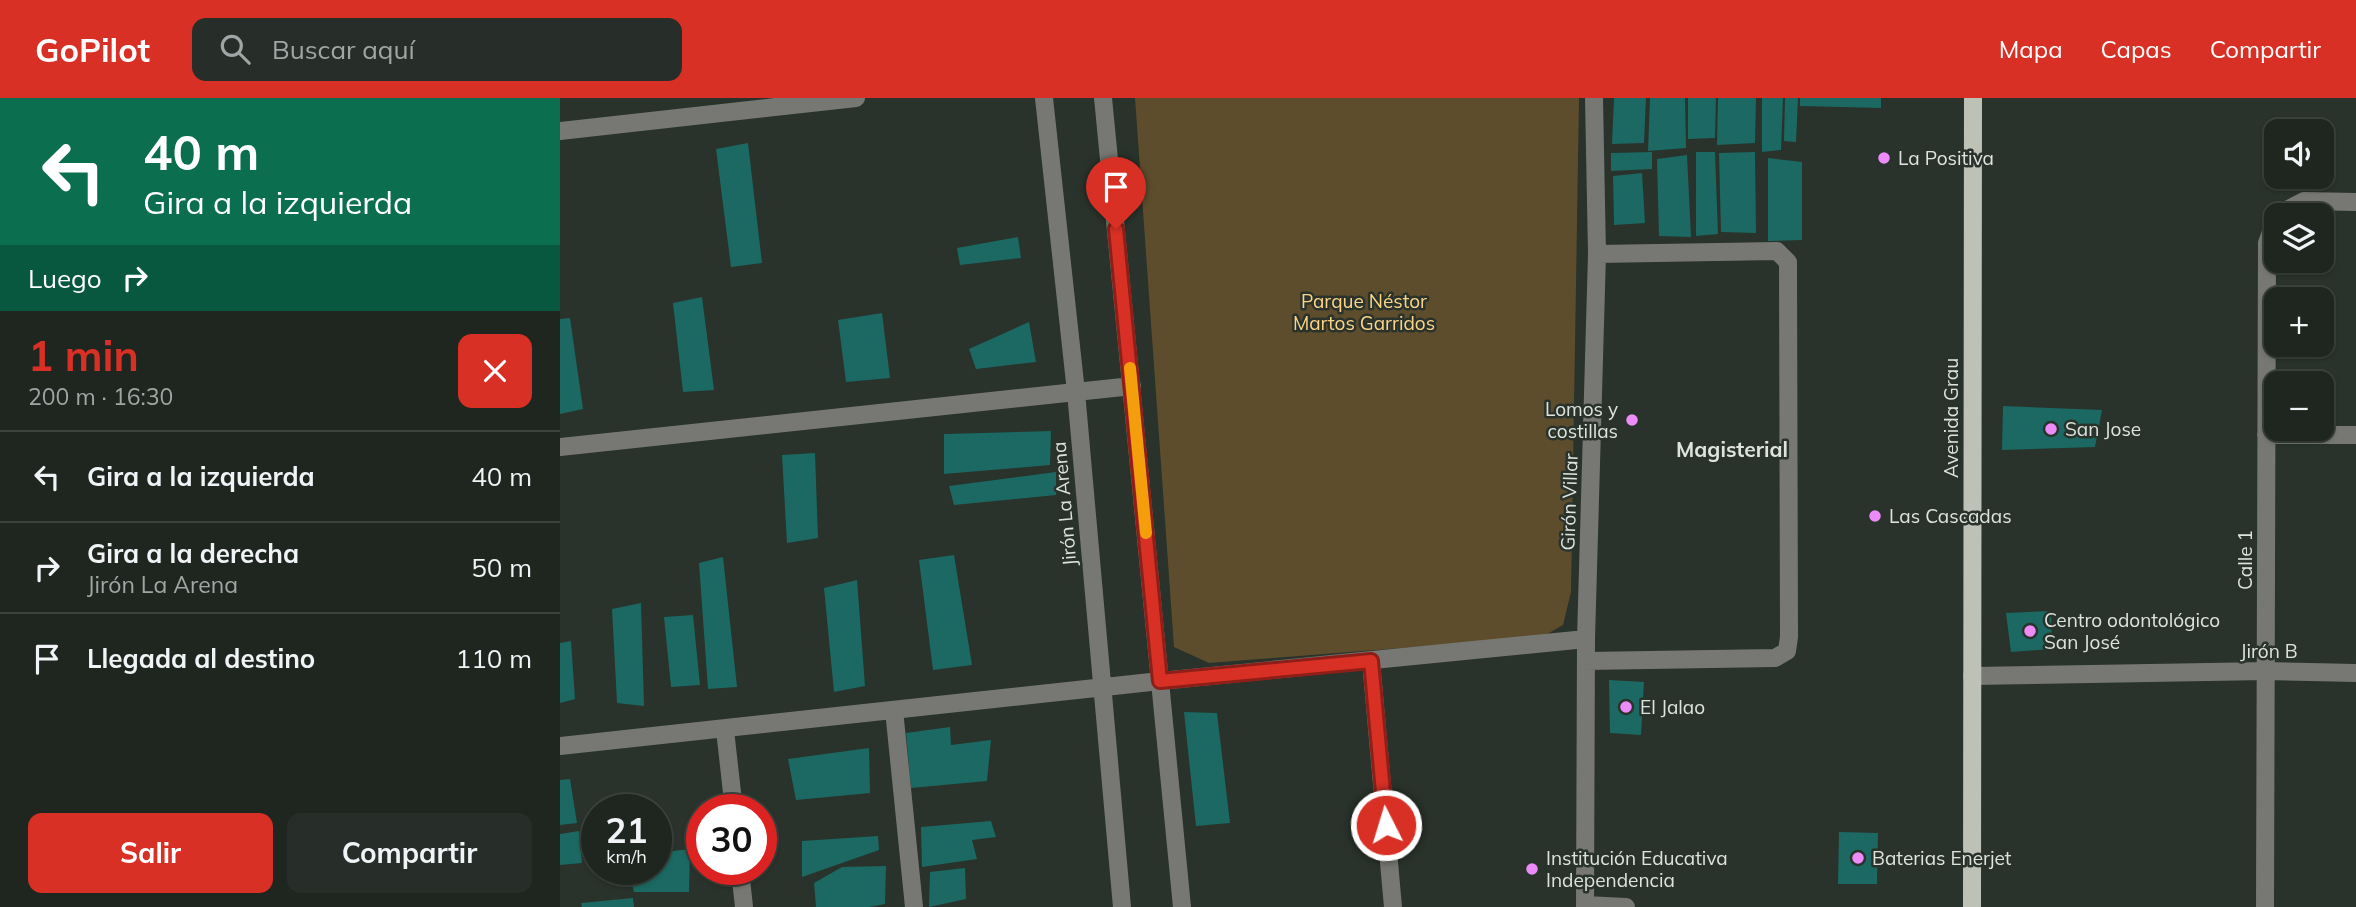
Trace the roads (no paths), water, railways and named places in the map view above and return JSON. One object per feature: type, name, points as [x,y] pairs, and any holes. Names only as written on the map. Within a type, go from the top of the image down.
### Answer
[{"type":"main road","name":"Avenida Grau","points":[[1972,907],[1973,98]]},
{"type":"street","points":[[560,131],[856,98]]},
{"type":"street","name":"Jirón La Arena","points":[[1044,98],[1076,392],[1122,907]]},
{"type":"street","points":[[1103,98],[1182,907]]},
{"type":"street","name":"Girón Villar","points":[[1585,906],[1586,639],[1597,254],[1594,98]]},
{"type":"street","points":[[2300,203],[2356,202]]},
{"type":"street","points":[[1586,661],[1775,658],[1787,650],[1789,637],[1788,262],[1777,251],[1597,254]]},
{"type":"street","name":"Calle 1","points":[[2266,371],[2267,273]]},
{"type":"street","points":[[560,447],[1132,386]]},
{"type":"street","points":[[2334,435],[2356,435]]},
{"type":"street","name":"Calle 1","points":[[2265,907],[2266,441]]},
{"type":"street","points":[[560,747],[1160,681],[1586,639]]},
{"type":"street","points":[[1371,661],[1393,907]]},
{"type":"street","name":"Jirón B","points":[[1972,676],[2266,671],[2356,673]]},
{"type":"street","points":[[894,710],[914,907]]},
{"type":"street","points":[[725,730],[732,794]]},
{"type":"street","points":[[742,885],[744,907]]},
{"type":"street","points":[[1585,906],[1626,907]]},
{"type":"place","name":"La Positiva","points":[[1884,158]]},
{"type":"place","name":"Lomos y costillas","points":[[1632,420]]},
{"type":"place","name":"San Jose","points":[[2051,429]]},
{"type":"place","name":"Las Cascadas","points":[[1875,516]]},
{"type":"place","name":"Centro odontológico San José","points":[[2030,631]]},
{"type":"place","name":"El Jalao","points":[[1626,707]]},
{"type":"place","name":"Baterias Enerjet","points":[[1858,858]]},
{"type":"place","name":"Institución Educativa Independencia","points":[[1532,869]]},
{"type":"district","name":"Magisterial","points":[[1732,449]]},
{"type":"park label","name":"Parque Néstor Martos Garridos","points":[[1364,312]]}]
